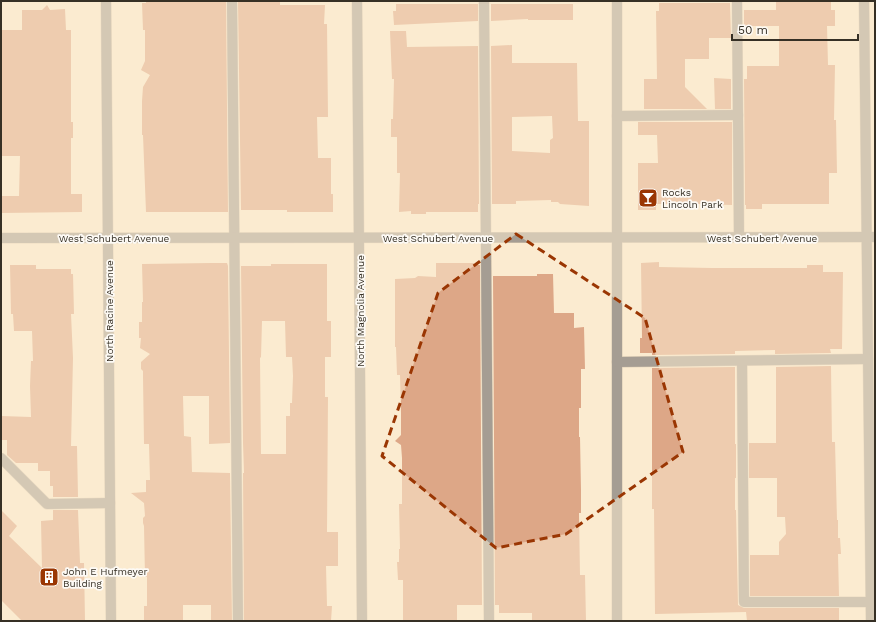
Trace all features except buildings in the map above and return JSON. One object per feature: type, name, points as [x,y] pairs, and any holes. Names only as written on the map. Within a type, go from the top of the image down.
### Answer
[{"type":"street","name":"North Racine Avenue","points":[[106,1],[111,621]]},
{"type":"street","points":[[232,1],[238,621]]},
{"type":"street","name":"North Magnolia Avenue","points":[[357,1],[362,621]]},
{"type":"street","points":[[484,1],[489,621]]},
{"type":"street","points":[[617,1],[617,621]]},
{"type":"street","points":[[737,1],[739,238]]},
{"type":"street","points":[[742,361],[744,602],[872,612],[868,360],[871,237],[864,1]]},
{"type":"street","points":[[617,116],[738,115]]},
{"type":"street","name":"West Schubert Avenue","points":[[1,238],[871,237]]},
{"type":"street","points":[[617,362],[868,360]]},
{"type":"street","points":[[1,458],[47,504],[110,503]]},
{"type":"highlighted area","points":[[516,234],[645,318],[683,452],[566,534],[496,548],[382,456],[438,293]]},
{"type":"place","name":"Rocks Lincoln Park","points":[[648,198]]},
{"type":"place","name":"John E Hufmeyer Building","points":[[49,577]]}]
